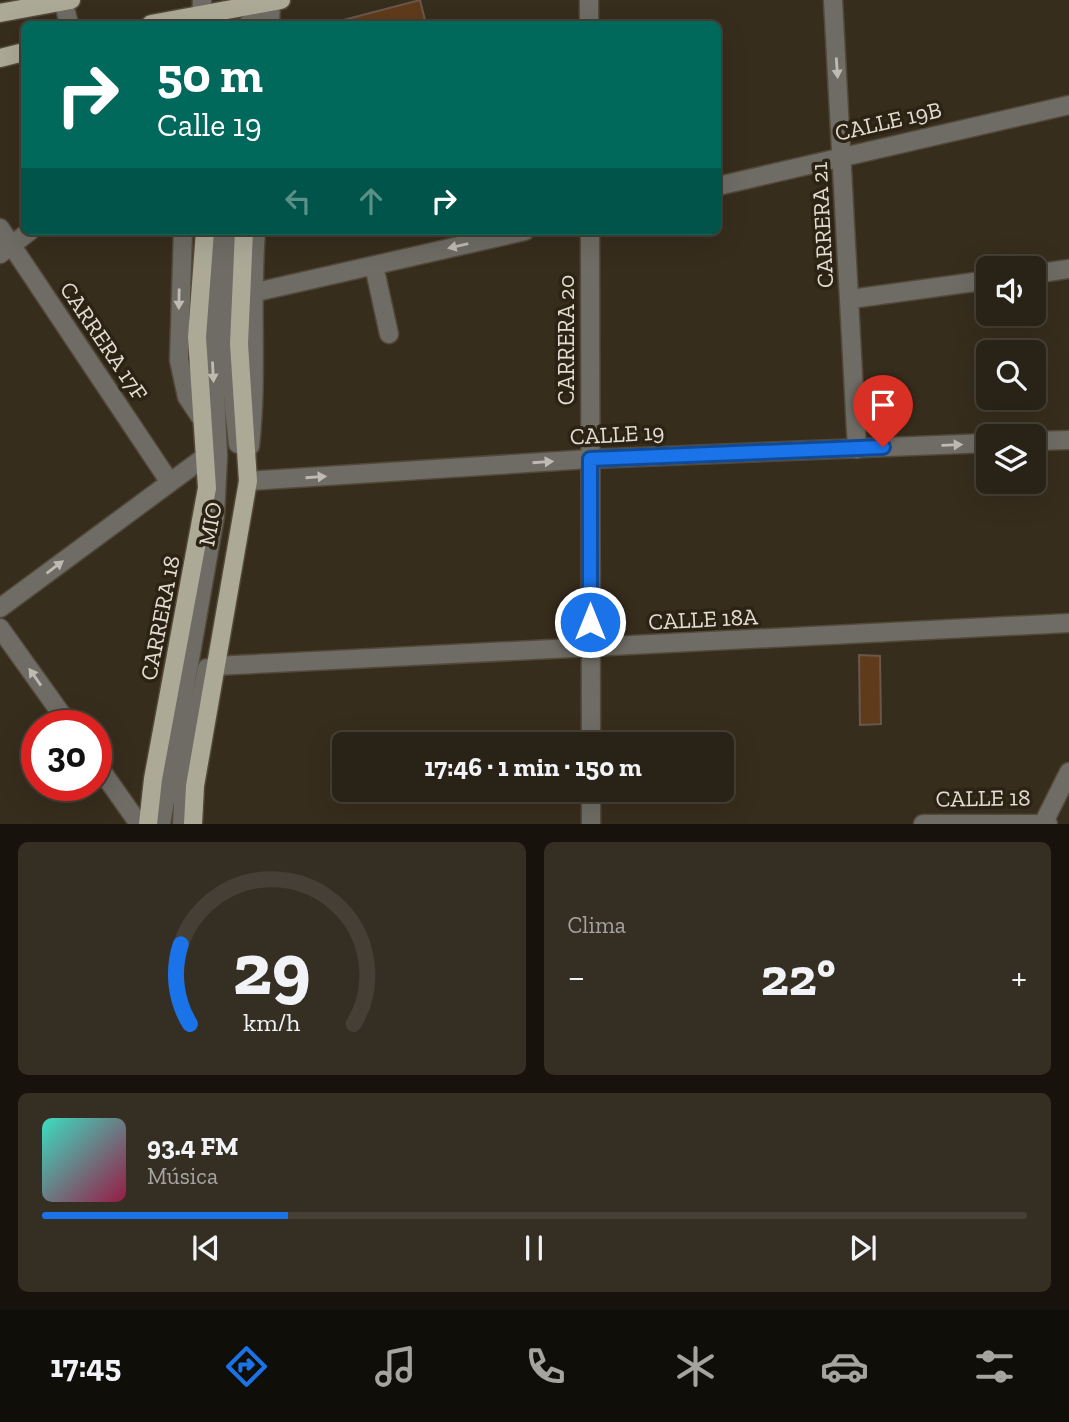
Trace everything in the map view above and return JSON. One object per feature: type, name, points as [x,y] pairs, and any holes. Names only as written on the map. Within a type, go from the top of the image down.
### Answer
[{"type":"main road","points":[[0,13],[66,0]]},
{"type":"main road","points":[[166,21],[274,0]]},
{"type":"main road","points":[[0,58],[21,53]]},
{"type":"main road","name":"CARRERA 18","points":[[148,824],[153,779],[203,517],[206,456],[197,337],[205,235]]},
{"type":"main road","points":[[192,824],[195,786],[214,666],[248,472],[239,344],[244,235]]},
{"type":"street","points":[[66,0],[69,21]]},
{"type":"street","points":[[270,21],[274,0]]},
{"type":"street","points":[[589,0],[589,21]]},
{"type":"street","name":"CARRERA 21","points":[[833,0],[857,449]]},
{"type":"street","name":"CALLE 19B","points":[[721,185],[1069,105]]},
{"type":"street","name":"CARRERA 17F","points":[[0,228],[6,250],[169,481]]},
{"type":"street","points":[[6,250],[25,235]]},
{"type":"street","name":"CARRERA 18","points":[[183,235],[180,360],[187,397],[203,421]]},
{"type":"street","name":"MIO","points":[[161,824],[215,516],[218,456],[212,318],[220,235]]},
{"type":"street","name":"MIO","points":[[182,824],[184,784],[240,498],[240,459],[229,362],[234,235]]},
{"type":"street","points":[[248,472],[254,416],[252,293],[256,235]]},
{"type":"street","points":[[252,293],[508,235]]},
{"type":"street","name":"CARRERA 20","points":[[590,235],[591,732]]},
{"type":"street","points":[[374,266],[389,334]]},
{"type":"street","points":[[1046,272],[1069,269]]},
{"type":"street","points":[[850,299],[976,282]]},
{"type":"street","points":[[1046,441],[1069,440]]},
{"type":"street","name":"CALLE 19","points":[[248,472],[976,444]]},
{"type":"street","points":[[0,608],[206,456]]},
{"type":"street","name":"CALLE 18A","points":[[214,666],[1069,624]]},
{"type":"street","points":[[0,628],[59,710]]},
{"type":"street","points":[[1045,823],[1069,772]]},
{"type":"street","points":[[112,786],[139,824]]},
{"type":"street","points":[[591,802],[591,824]]},
{"type":"street","name":"CALLE 18","points":[[923,824],[1045,823]]},
{"type":"building","points":[[420,0],[425,21],[340,21]]},
{"type":"building","points":[[859,655],[880,656],[881,724],[860,725]]},
{"type":"tunnel","points":[[229,21],[230,0]]},
{"type":"route","points":[[590,622],[590,459],[883,447]]}]
